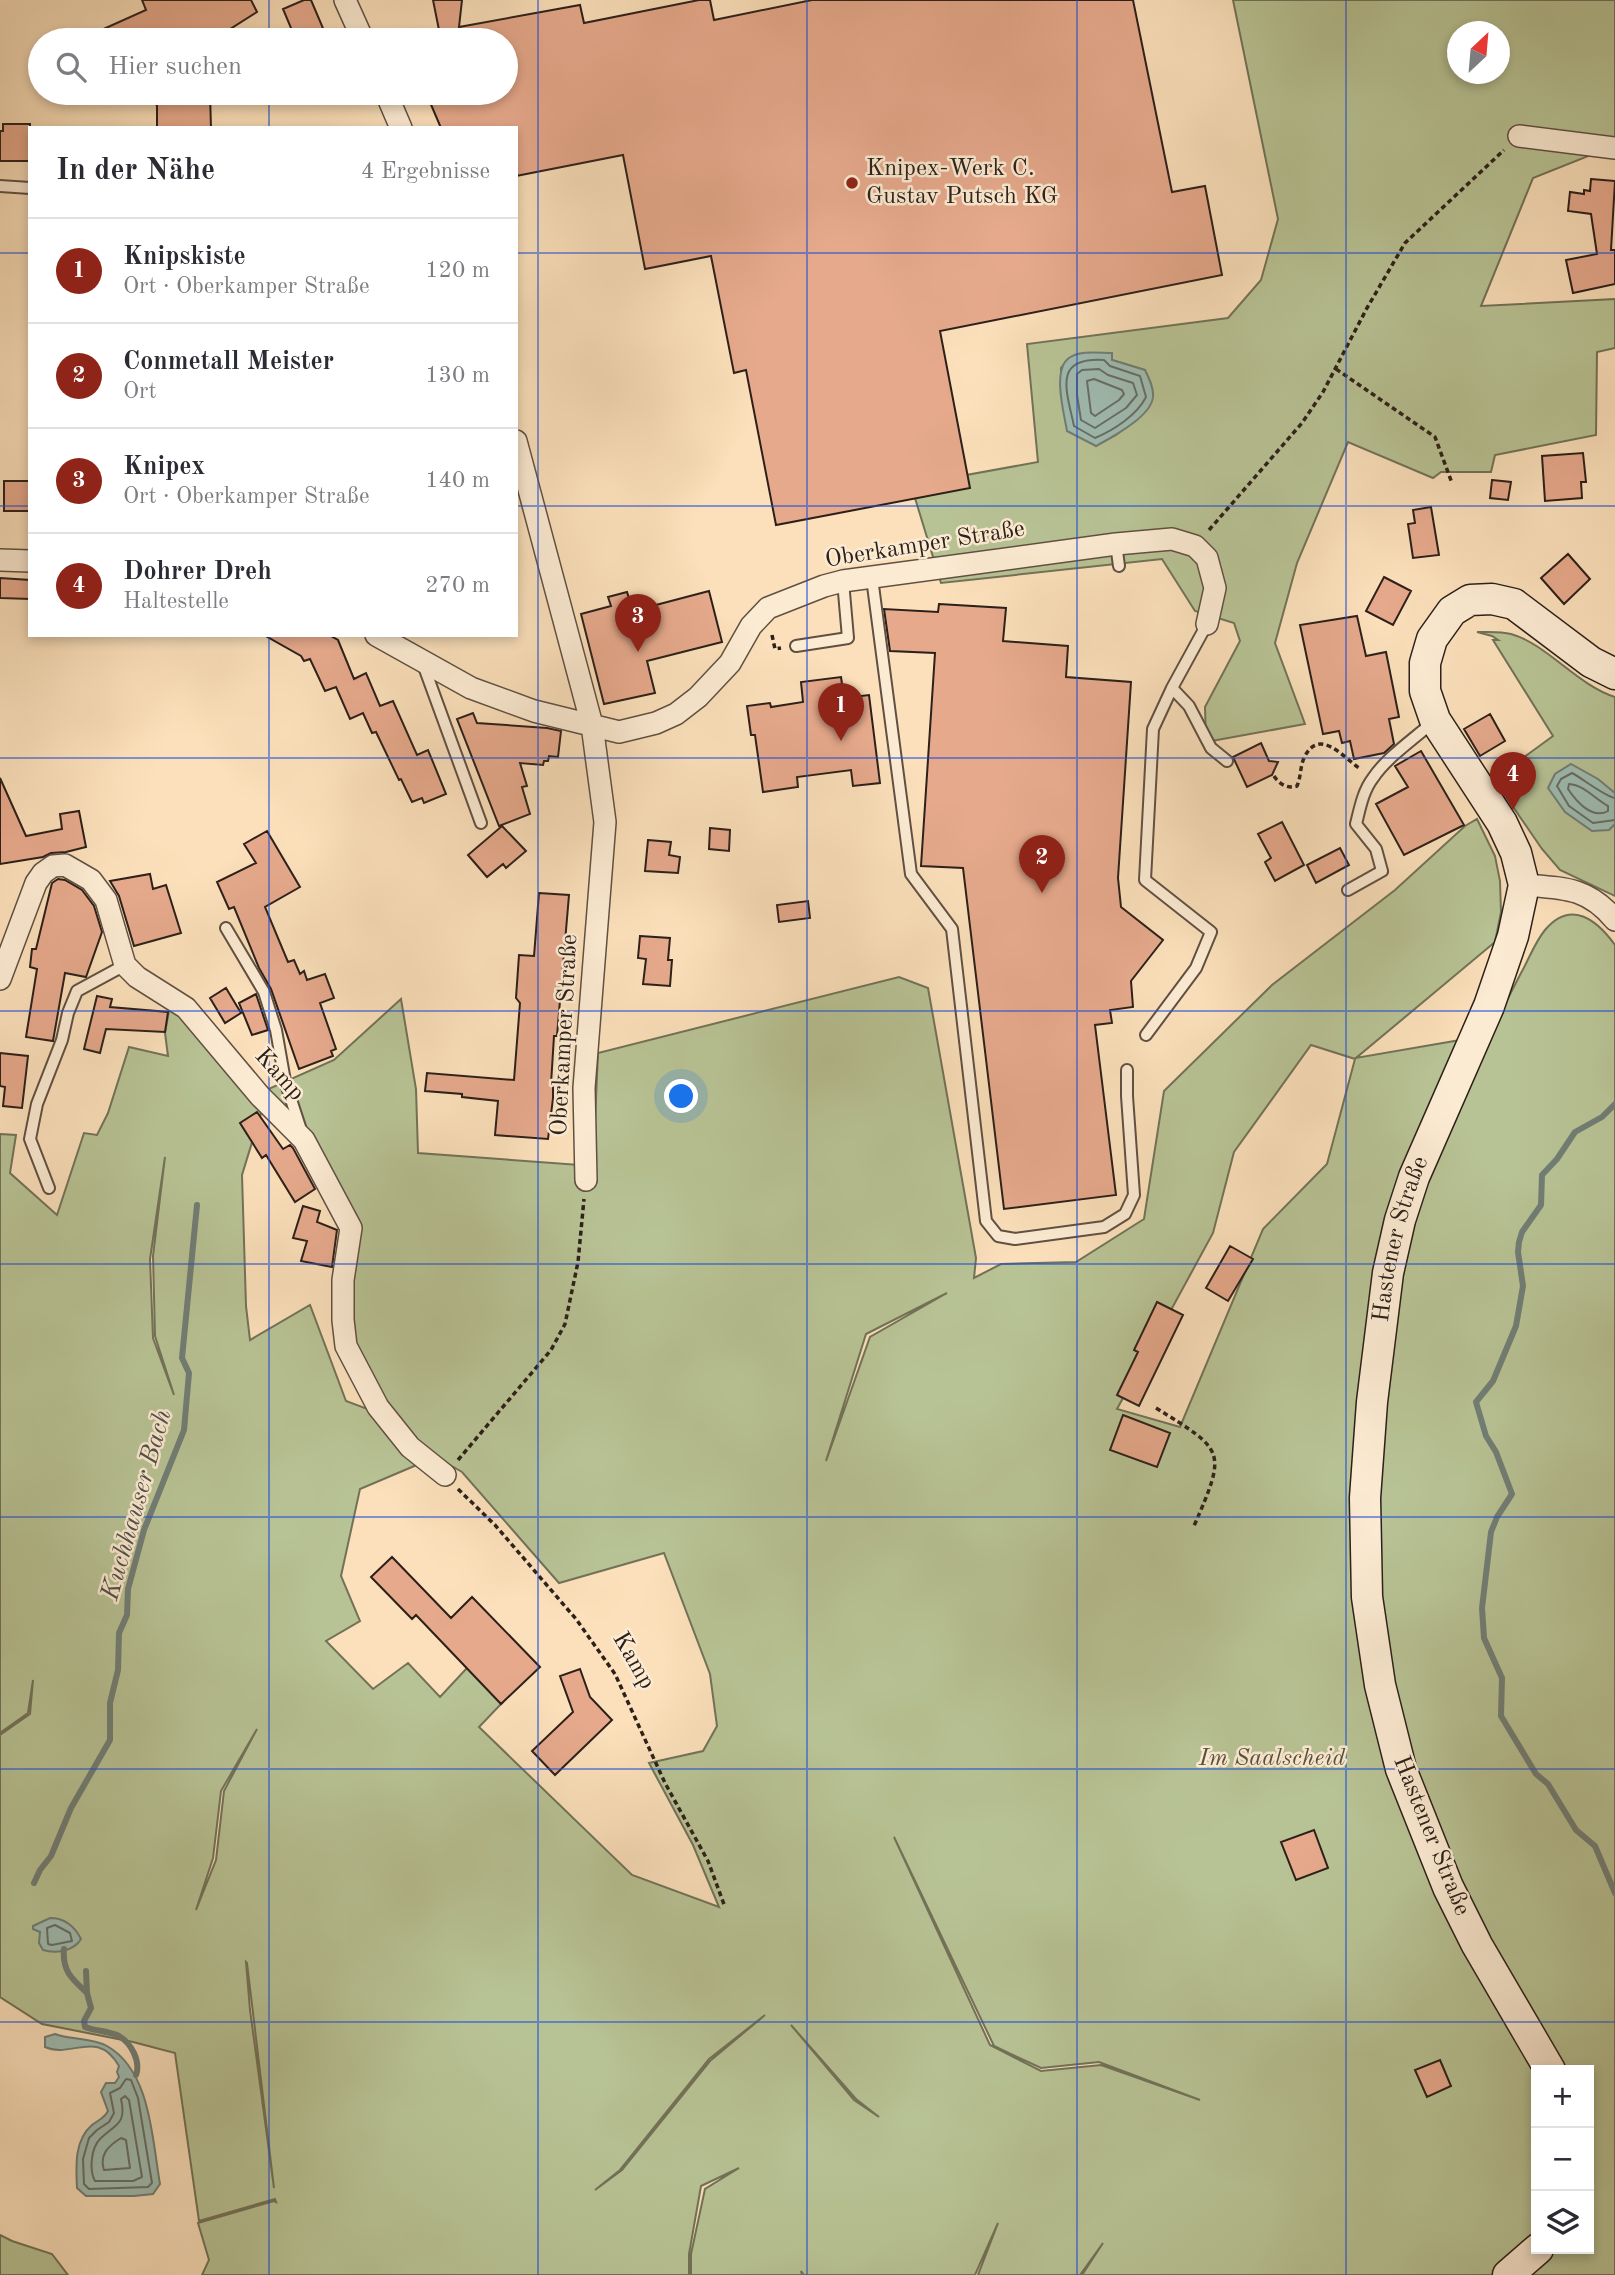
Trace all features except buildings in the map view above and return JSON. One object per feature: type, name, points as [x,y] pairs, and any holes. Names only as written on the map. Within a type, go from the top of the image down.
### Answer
[{"type":"main road","name":"Hastener Straße","points":[[1547,2065],[1477,1945],[1448,1887],[1401,1769],[1380,1685],[1367,1597],[1366,1499],[1372,1402],[1388,1273],[1400,1220],[1414,1177],[1489,1006],[1513,936],[1524,885],[1516,853],[1502,823],[1435,720],[1425,691],[1425,663],[1432,639],[1452,611],[1470,600],[1492,598],[1514,604],[1591,662],[1615,674]]},
{"type":"main road","points":[[1508,2275],[1532,2254]]},
{"type":"street","points":[[345,0],[358,28]]},
{"type":"street","points":[[391,105],[400,126]]},
{"type":"street","points":[[1519,136],[1615,148]]},
{"type":"street","name":"Oberkamper Straße","points":[[518,448],[592,725],[605,822],[584,1088],[586,1180]]},
{"type":"street","name":"Oberkamper Straße","points":[[592,725],[619,732],[656,723],[676,714],[698,697],[730,663],[751,626],[768,608],[824,586],[843,581],[1116,544],[1172,539],[1195,547]]},
{"type":"street","points":[[1195,547],[1207,558],[1215,588],[1207,624]]},
{"type":"street","points":[[0,560],[28,561]]},
{"type":"street","points":[[379,637],[471,688],[534,711],[592,725]]},
{"type":"street","points":[[0,979],[36,883],[43,873],[53,866],[65,865],[76,870],[91,880],[106,900],[125,965]]},
{"type":"street","points":[[1524,885],[1565,888],[1587,895],[1604,906],[1615,920]]},
{"type":"street","name":"Kamp","points":[[125,965],[137,977],[186,1008],[260,1096],[304,1140],[351,1228],[343,1280],[342,1320],[346,1346],[377,1407],[410,1447],[444,1475]]},
{"type":"lane","points":[[0,186],[28,188]]},
{"type":"lane","points":[[1116,544],[1119,566]]},
{"type":"lane","points":[[872,578],[911,874],[952,929],[986,1221],[998,1236],[1015,1239],[1104,1227],[1125,1214],[1133,1195],[1127,1070]]},
{"type":"lane","points":[[791,647],[848,638],[843,581]]},
{"type":"lane","points":[[1146,1035],[1196,968],[1211,932],[1145,880],[1153,729],[1207,624]]},
{"type":"lane","points":[[423,662],[481,823]]},
{"type":"lane","points":[[1172,688],[1189,706],[1211,748],[1227,761]]},
{"type":"lane","points":[[1348,890],[1382,870],[1376,849],[1356,824],[1365,792],[1373,777],[1435,720]]},
{"type":"lane","points":[[226,928],[264,992],[276,1030],[285,1081],[304,1140]]},
{"type":"lane","points":[[49,1188],[30,1139],[37,1104],[62,1040],[68,1013],[77,990],[125,965]]},
{"type":"path","points":[[1195,547],[1302,423],[1323,392],[1367,307],[1405,243],[1519,136]]},
{"type":"path","points":[[1335,369],[1435,437],[1452,483]]},
{"type":"path","points":[[773,636],[775,649],[791,647]]},
{"type":"path","points":[[1274,776],[1279,783],[1297,786],[1305,757],[1311,748],[1322,744],[1335,747],[1373,777]]},
{"type":"path","points":[[444,1475],[551,1350],[565,1324],[578,1262],[586,1180]]},
{"type":"path","points":[[1156,1408],[1201,1436],[1216,1456],[1215,1479],[1194,1526]]},
{"type":"path","name":"Kamp","points":[[444,1475],[495,1525],[558,1598],[615,1674],[665,1783],[708,1861],[725,1907]]},
{"type":"green space","points":[[1233,0],[1615,0],[1615,139],[1601,151],[1533,178],[1481,306],[1615,299],[1615,348],[1597,352],[1596,435],[1495,455],[1491,472],[1441,472],[1433,478],[1348,442],[1297,563],[1275,643],[1305,724],[1206,742],[1205,707],[1240,641],[1234,623],[1195,611],[1162,559],[941,583],[911,485],[1038,462],[1027,344],[1228,318],[1261,280],[1278,219]],"holes":[[[1112,353],[1112,360],[1145,370],[1137,419],[1096,446],[1061,396],[1061,368],[1068,359],[1078,354]]]},
{"type":"green space","points":[[1477,632],[1507,633],[1524,639],[1588,684],[1615,697],[1615,896],[1560,870],[1542,849],[1494,779],[1553,736],[1493,640],[1498,640]]},
{"type":"green space","name":"Im Saalscheid","points":[[1477,819],[1495,856],[1500,881],[1501,912],[1495,942],[1356,1058],[1489,1035],[1538,940],[1545,930],[1564,916],[1583,916],[1592,921],[1615,945],[1615,2275],[1082,2275],[1103,2243],[1080,2275],[978,2275],[998,2223],[975,2275],[804,2275],[801,2271],[802,2275],[691,2275],[691,2254],[705,2189],[739,2168],[701,2186],[689,2254],[689,2275],[202,2275],[209,2260],[198,2223],[276,2202],[275,2199],[199,2221],[175,2053],[42,2024],[0,1997],[0,1735],[30,1714],[33,1680],[28,1713],[0,1733],[0,1134],[16,1135],[10,1173],[57,1215],[84,1133],[97,1135],[108,1113],[129,1047],[168,1056],[165,1033],[170,1005],[262,1110],[242,1175],[246,1306],[250,1340],[310,1305],[346,1401],[373,1411],[419,1464],[360,1489],[341,1576],[360,1621],[326,1641],[373,1689],[408,1663],[440,1697],[467,1668],[502,1703],[479,1727],[632,1875],[719,1907],[693,1845],[649,1763],[703,1751],[717,1726],[710,1674],[664,1553],[559,1583],[462,1472],[422,1449],[391,1420],[346,1327],[347,1203],[306,1127],[264,1091],[334,1060],[401,999],[416,1089],[418,1153],[593,1166],[598,1053],[899,977],[928,988],[976,1258],[974,1278],[1001,1264],[1076,1262],[1144,1219],[1164,1091],[1272,985],[1395,890],[1465,826]],"holes":[[[1311,1045],[1355,1059],[1327,1164],[1263,1229],[1180,1427],[1117,1409],[1213,1233],[1234,1152]],[[165,1157],[153,1256],[155,1336],[174,1395],[153,1338],[150,1259]],[[947,1293],[870,1337],[826,1461],[866,1334]],[[257,1729],[224,1791],[216,1860],[196,1910],[213,1858],[221,1791]],[[894,1837],[994,2046],[1041,2068],[1099,2062],[1200,2100],[1101,2065],[1041,2071],[990,2045]],[[246,1962],[274,2188],[250,2010]],[[765,2015],[710,2061],[622,2170],[595,2190],[620,2170],[709,2059]],[[791,2025],[856,2099],[879,2117],[854,2100]]]},
{"type":"green space","points":[[0,2235],[52,2254],[68,2275],[0,2275]]},
{"type":"water","points":[[1090,352],[1112,353],[1112,360],[1145,370],[1153,397],[1146,412],[1138,419],[1096,446],[1067,431],[1060,392],[1061,372],[1064,364],[1073,355]]},
{"type":"water","points":[[1571,764],[1598,779],[1615,793],[1615,824],[1609,830],[1592,831],[1565,812],[1548,788],[1555,774]]},
{"type":"water","points":[[50,1918],[65,1921],[73,1927],[81,1939],[78,1943],[64,1951],[43,1950],[39,1943],[40,1932],[33,1929],[33,1926]]},
{"type":"water","points":[[55,2034],[107,2046],[122,2057],[133,2072],[141,2089],[151,2127],[160,2184],[153,2194],[86,2196],[77,2188],[79,2146],[86,2131],[108,2111],[101,2092],[106,2083],[115,2083],[119,2077],[119,2066],[111,2055],[93,2046],[64,2050],[45,2047],[45,2037]]},
{"type":"waterway","points":[[1615,1104],[1602,1117],[1575,1132],[1557,1159],[1542,1175],[1541,1205],[1522,1232],[1519,1242],[1523,1286],[1516,1326],[1493,1381],[1476,1402],[1486,1436],[1496,1452],[1512,1494],[1491,1532],[1482,1608],[1484,1638],[1502,1678],[1501,1716],[1536,1774],[1548,1784],[1576,1830],[1595,1846],[1615,1893]]},
{"type":"waterway","name":"Kuchhauser Bach","points":[[34,1883],[51,1856],[71,1808],[110,1740],[110,1703],[118,1670],[119,1633],[127,1615],[128,1589],[144,1530],[184,1430],[189,1373],[182,1358],[197,1205]]},
{"type":"waterway","points":[[64,1949],[66,1969],[87,1993]]},
{"type":"waterway","name":"Kuchhauser Bach","points":[[86,1971],[91,2008],[84,2021],[85,2027],[115,2034],[123,2039],[136,2058],[136,2075]]},
{"type":"place","name":"Knipex-Werk C. Gustav Putsch KG","points":[[852,183]]},
{"type":"place","name":"Knipex","points":[[638,652]]},
{"type":"place","name":"Knipskiste","points":[[841,741]]},
{"type":"place","name":"Dohrer Dreh","points":[[1513,810]]},
{"type":"place","name":"Conmetall Meister","points":[[1042,893]]}]
